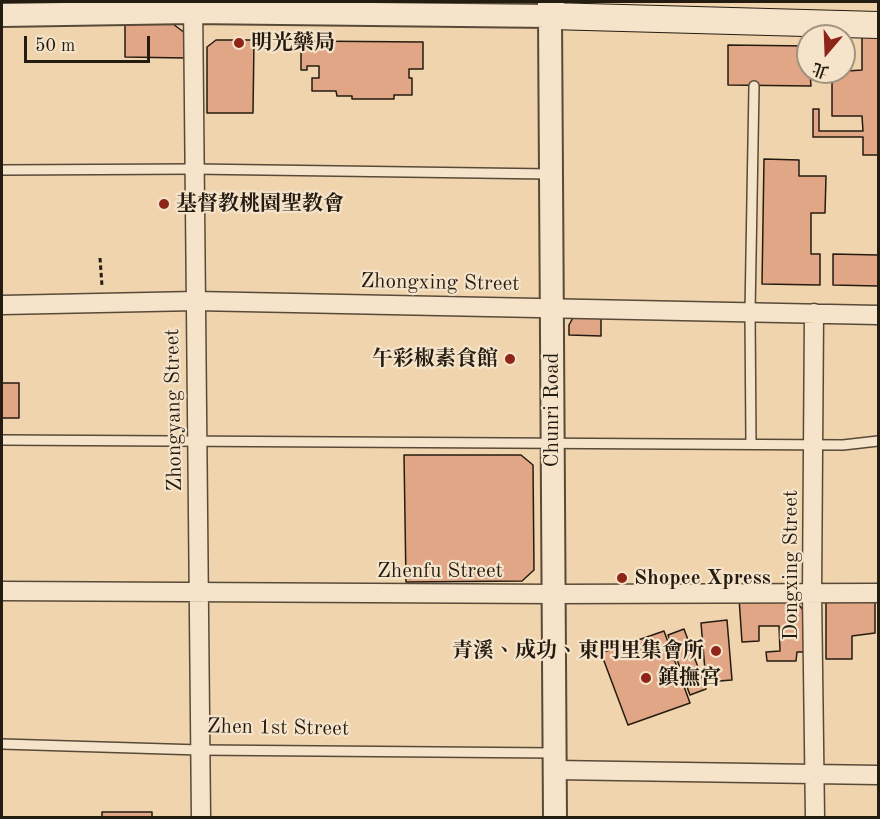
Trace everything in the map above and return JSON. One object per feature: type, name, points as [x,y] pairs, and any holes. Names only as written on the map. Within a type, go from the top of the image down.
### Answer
[{"type":"main road","points":[[550,9],[879,26]]},
{"type":"street","points":[[2,15],[193,7],[550,9]]},
{"type":"street","name":"Zhongyang Street","points":[[193,7],[201,818]]},
{"type":"street","name":"Chunri Road","points":[[550,9],[555,818]]},
{"type":"street","name":"Zhongxing Street","points":[[2,305],[196,301],[879,315]]},
{"type":"street","name":"Dongxing Street","points":[[814,313],[812,594],[815,818]]},
{"type":"street","name":"Zhenfu Street","points":[[2,591],[879,593]]},
{"type":"street","name":"Zhen 1st Street","points":[[555,761],[815,775],[879,775]]},
{"type":"lane","points":[[751,444],[750,312],[754,86]]},
{"type":"lane","points":[[2,170],[550,174]]},
{"type":"lane","points":[[2,440],[813,443],[843,445],[879,441]]},
{"type":"lane","name":"Zhen 1st Street","points":[[2,744],[555,761]]},
{"type":"path","points":[[100,258],[103,303]]},
{"type":"building","points":[[125,24],[173,24],[185,33],[185,58],[125,57]]},
{"type":"building","points":[[862,37],[878,37],[878,155],[863,155],[863,137],[813,137],[813,109],[819,109],[819,131],[863,131],[862,116],[832,116],[832,84],[856,84],[856,70],[862,70]]},
{"type":"building","points":[[216,40],[254,40],[253,113],[207,113],[207,47]]},
{"type":"building","points":[[301,41],[423,42],[423,69],[409,69],[409,78],[412,78],[412,95],[394,95],[394,99],[352,99],[352,96],[337,96],[336,91],[312,91],[312,78],[319,78],[319,66],[307,66],[307,70],[301,70]]},
{"type":"building","points":[[728,45],[796,46],[796,84],[811,84],[811,86],[728,85]]},
{"type":"building","points":[[764,159],[799,160],[799,176],[826,176],[825,213],[811,213],[811,254],[820,254],[820,285],[762,284]]},
{"type":"building","points":[[833,254],[878,255],[878,286],[833,285]]},
{"type":"building","points":[[575,314],[601,314],[601,336],[569,335],[569,325]]},
{"type":"building","points":[[2,383],[19,383],[19,418],[2,418]]},
{"type":"building","points":[[404,455],[521,455],[533,465],[534,570],[522,581],[406,582]]},
{"type":"building","points":[[792,597],[804,611],[807,652],[797,652],[796,661],[767,661],[766,652],[780,651],[779,626],[759,626],[759,641],[742,642],[739,598]]},
{"type":"building","points":[[826,601],[875,602],[875,633],[852,636],[852,659],[826,659]]},
{"type":"building","name":"青溪、成功、東門里集會所","points":[[727,620],[732,680],[706,682],[701,623]]},
{"type":"building","points":[[684,629],[706,689],[690,695],[668,635]]},
{"type":"building","name":"鎮撫宮","points":[[664,631],[690,703],[628,725],[601,653]]},
{"type":"building","points":[[102,812],[152,812],[152,818],[102,818]]},
{"type":"place","name":"明光藥局","points":[[239,43]]},
{"type":"place","name":"基督教桃園聖教會","points":[[164,204]]},
{"type":"place","name":"午彩椒素食館","points":[[510,359]]},
{"type":"place","name":"Shopee Xpress","points":[[622,578]]},
{"type":"place","name":"青溪、成功、東門里集會所","points":[[716,651]]},
{"type":"place","name":"鎮撫宮","points":[[646,678]]}]
